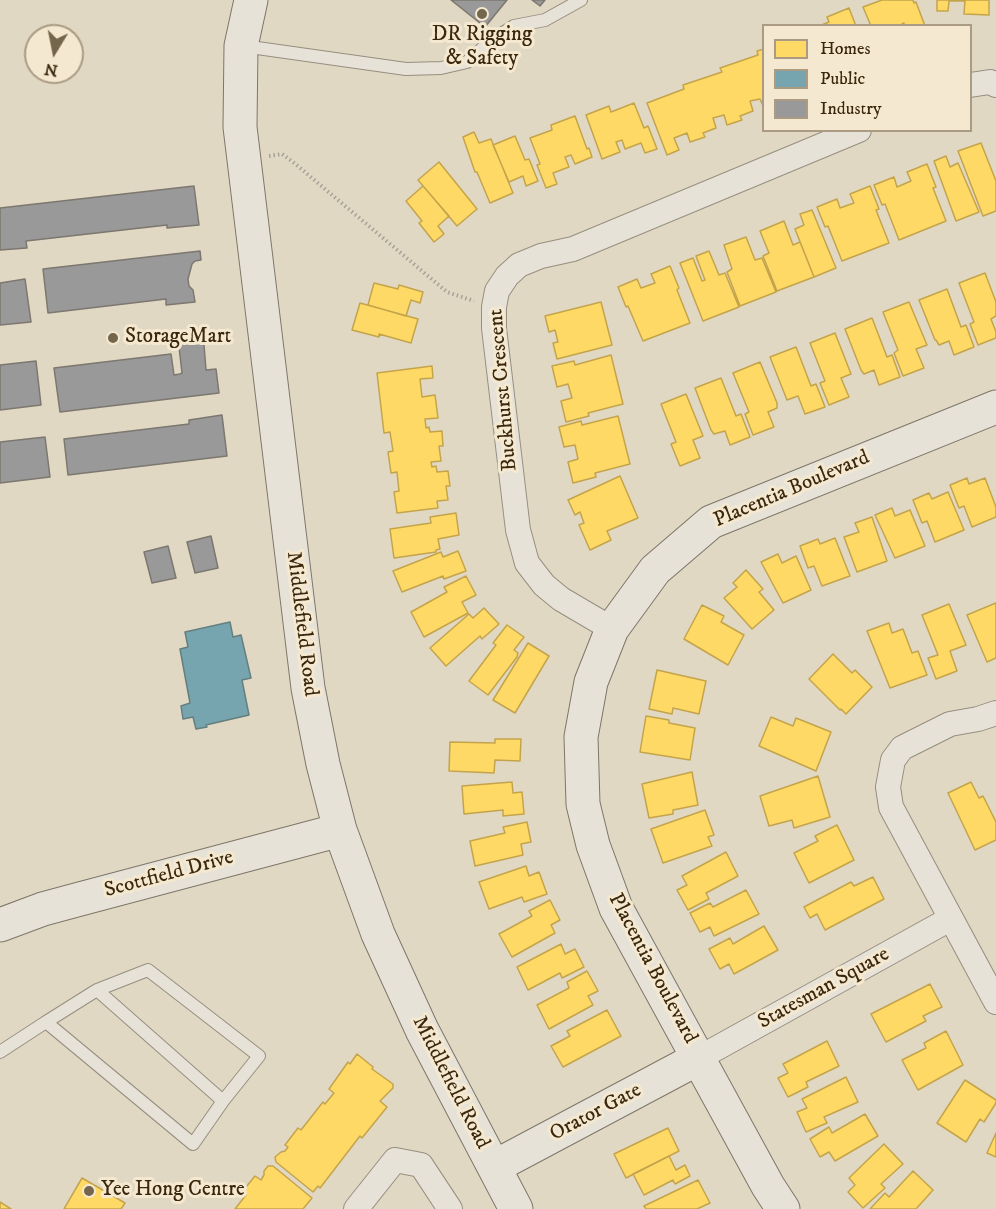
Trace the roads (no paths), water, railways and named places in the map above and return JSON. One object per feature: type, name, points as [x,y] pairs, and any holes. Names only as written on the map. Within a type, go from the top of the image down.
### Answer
[{"type":"street","name":"Middlefield Road","points":[[251,0],[241,46],[240,127],[308,688],[323,764],[340,830],[374,924],[422,1030],[516,1209]]},
{"type":"street","points":[[972,85],[990,82],[996,85]]},
{"type":"street","name":"Buckhurst Crescent","points":[[612,629],[561,599],[544,585],[527,563],[518,530],[494,328],[497,291],[507,276],[519,265],[541,256],[573,249],[854,132]]},
{"type":"street","name":"Placentia Boulevard","points":[[783,1209],[768,1186],[616,908],[593,845],[583,804],[581,737],[591,682],[612,629],[655,570],[711,522],[996,407]]},
{"type":"street","points":[[996,713],[950,724],[902,748],[892,760],[888,787],[891,807],[996,1002]]},
{"type":"street","name":"Scottfield Drive","points":[[0,926],[43,909],[80,898],[340,830]]},
{"type":"street","name":"Statesman Square","points":[[699,1058],[950,919]]},
{"type":"street","name":"Orator Gate","points":[[494,1167],[699,1058]]},
{"type":"street","points":[[356,1209],[395,1160],[421,1165],[450,1209]]},
{"type":"lane","points":[[241,46],[406,69],[441,68],[467,62],[492,40],[514,26],[545,20],[581,0]]},
{"type":"lane","points":[[0,1052],[46,1022],[97,990],[148,970],[259,1056],[223,1101],[193,1144],[46,1022]]},
{"type":"lane","points":[[97,990],[223,1101]]},
{"type":"place","name":"DR Rigging & Safety","points":[[482,14]]},
{"type":"place","name":"StorageMart","points":[[113,338]]},
{"type":"place","name":"Yee Hong Centre","points":[[89,1191]]}]
